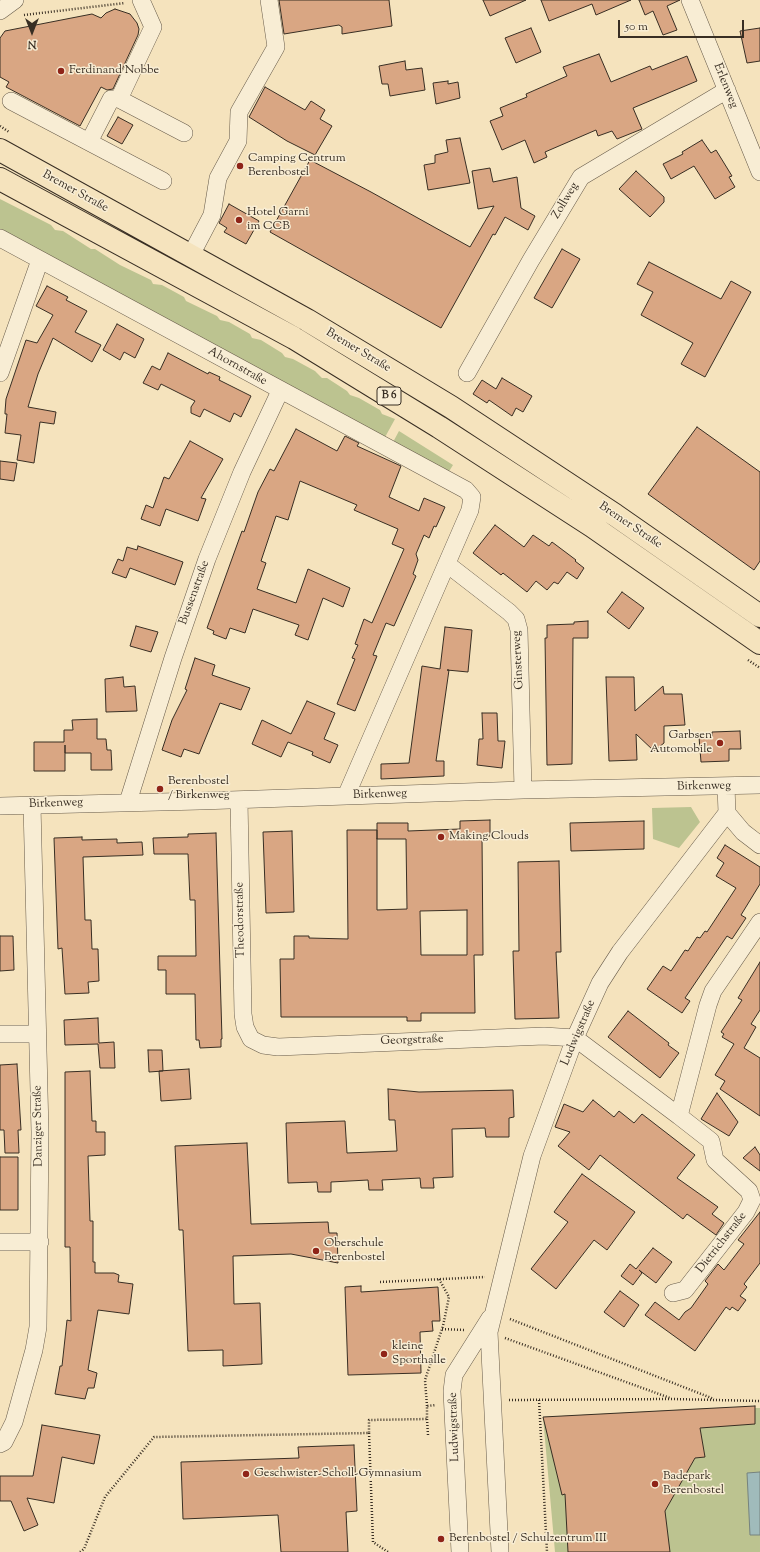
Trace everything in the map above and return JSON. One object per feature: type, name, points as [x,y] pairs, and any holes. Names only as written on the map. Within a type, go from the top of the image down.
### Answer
[{"type":"main road","name":"Bremer Straße","points":[[0,150],[307,320],[451,407],[615,515],[760,616]]},
{"type":"main road","name":"Bremer Straße","points":[[0,179],[315,351],[439,427],[592,526],[760,643]]},
{"type":"street","points":[[120,99],[153,27],[141,0]]},
{"type":"street","points":[[191,255],[212,215],[218,178],[238,142],[239,112],[276,47],[269,0]]},
{"type":"street","name":"Erlenweg","points":[[690,0],[760,172]]},
{"type":"street","name":"Zollweg","points":[[467,373],[531,260],[581,177],[727,90]]},
{"type":"street","points":[[89,142],[111,99],[120,99],[184,133]]},
{"type":"street","points":[[11,101],[163,181]]},
{"type":"street","name":"Ahornstraße","points":[[0,238],[466,490],[472,497],[470,510],[446,564]]},
{"type":"street","points":[[0,373],[40,260]]},
{"type":"street","name":"Bussenstraße","points":[[128,802],[173,658],[207,559],[242,472],[280,390]]},
{"type":"street","points":[[346,796],[446,564]]},
{"type":"street","name":"Ginsterweg","points":[[446,564],[509,612],[516,620],[519,630],[523,790]]},
{"type":"street","name":"Birkenweg","points":[[0,806],[238,800],[523,790],[760,785]]},
{"type":"street","points":[[726,786],[727,813],[743,832],[760,845]]},
{"type":"street","name":"Theodorstraße","points":[[238,800],[243,1014],[245,1027],[250,1039]]},
{"type":"street","name":"Danziger Straße","points":[[2,1443],[14,1422],[34,1350],[38,1312],[40,1242],[40,1132],[32,805]]},
{"type":"street","name":"Ludwigstraße","points":[[500,1552],[489,1332],[532,1156],[575,1038],[597,990],[610,967],[727,813]]},
{"type":"street","points":[[679,1116],[708,1005],[714,991],[760,922]]},
{"type":"street","points":[[0,1034],[37,1034]]},
{"type":"street","name":"Georgstraße","points":[[250,1039],[263,1044],[278,1046],[536,1036],[575,1038]]},
{"type":"street","name":"Dietrichstraße","points":[[575,1038],[711,1141],[715,1160],[749,1191],[752,1200],[746,1212],[685,1290],[673,1293]]},
{"type":"street","points":[[0,1242],[40,1242]]},
{"type":"street","name":"Ludwigstraße","points":[[460,1552],[454,1402],[452,1391],[454,1375],[494,1313]]},
{"type":"path","points":[[10,9],[141,0]]},
{"type":"path","points":[[380,1282],[503,1277]]},
{"type":"path","points":[[428,1435],[425,1380],[443,1326],[449,1297],[439,1279]]},
{"type":"path","points":[[494,1313],[716,1400]]},
{"type":"path","points":[[489,1332],[672,1399]]},
{"type":"path","points":[[492,1400],[672,1399],[760,1401]]},
{"type":"path","points":[[539,1400],[547,1552]]},
{"type":"path","points":[[426,1406],[454,1402]]},
{"type":"path","points":[[388,1552],[373,1542],[369,1420],[427,1419]]},
{"type":"path","points":[[80,1552],[86,1551],[106,1497],[154,1437],[369,1433]]},
{"type":"green space","points":[[0,199],[51,225],[55,230],[63,231],[91,249],[95,249],[120,265],[151,280],[153,284],[162,285],[184,297],[186,301],[217,316],[220,320],[229,322],[250,334],[252,338],[261,340],[282,353],[285,357],[293,359],[315,371],[322,378],[327,378],[347,391],[350,395],[359,398],[380,410],[382,414],[395,419],[384,439],[0,230]]},
{"type":"green space","points":[[399,431],[453,465],[448,473],[392,444]]},
{"type":"green space","points":[[691,807],[700,822],[679,848],[653,839],[652,808]]},
{"type":"green space","name":"Badepark Berenbostel","points":[[711,1408],[760,1408],[760,1552],[555,1552],[543,1417]]},
{"type":"water","points":[[760,1472],[760,1535],[750,1535],[747,1473]]},
{"type":"building","points":[[279,0],[389,0],[392,26],[342,34],[342,27],[339,25],[284,34]]},
{"type":"building","points":[[483,0],[526,0],[490,16]]},
{"type":"building","points":[[541,0],[631,0],[596,15],[592,4],[549,21]]},
{"type":"building","points":[[639,0],[680,0],[667,6],[677,30],[663,35],[653,11],[645,15]]},
{"type":"building","name":"Ferdinand Nobbe","points":[[115,9],[130,14],[137,23],[139,29],[138,35],[113,89],[107,90],[101,87],[80,126],[6,87],[9,82],[0,77],[0,38],[5,31],[92,14],[101,18],[106,13]]},
{"type":"building","points":[[531,28],[541,52],[516,63],[505,38]]},
{"type":"building","points":[[760,28],[760,61],[747,63],[740,31]]},
{"type":"building","points":[[599,54],[611,82],[650,66],[652,70],[687,56],[697,81],[633,108],[642,129],[617,139],[612,131],[598,136],[596,130],[545,152],[547,157],[534,163],[525,140],[502,150],[490,121],[503,116],[500,108],[527,97],[526,94],[567,76],[563,67]]},
{"type":"building","points":[[405,61],[406,70],[422,68],[425,90],[390,96],[388,84],[382,84],[379,66]]},
{"type":"building","points":[[448,81],[448,84],[458,82],[460,98],[436,104],[433,83]]},
{"type":"building","points":[[265,87],[305,110],[311,101],[325,110],[320,119],[332,126],[315,155],[287,141],[249,117]]},
{"type":"building","points":[[118,117],[133,125],[122,144],[107,136]]},
{"type":"building","points":[[460,138],[470,183],[428,190],[424,165],[435,163],[435,155],[448,152],[446,140]]},
{"type":"building","points":[[702,140],[711,153],[716,150],[732,176],[729,177],[735,187],[715,199],[694,166],[671,179],[663,164],[683,154],[682,152]]},
{"type":"building","points":[[310,160],[470,247],[494,206],[478,209],[472,171],[490,168],[493,182],[517,177],[521,208],[535,216],[528,230],[505,217],[495,235],[493,234],[441,328],[270,232]]},
{"type":"building","points":[[636,171],[664,197],[664,202],[650,217],[619,189]]},
{"type":"building","name":"Hotel Garni im CCB","points":[[229,204],[259,221],[246,244],[224,232],[227,228],[219,223]]},
{"type":"building","points":[[562,249],[580,259],[552,308],[534,298]]},
{"type":"building","points":[[649,262],[721,299],[731,281],[751,292],[705,377],[681,364],[693,343],[641,315],[653,292],[637,284]]},
{"type":"building","points":[[47,286],[68,297],[66,300],[87,311],[75,332],[101,345],[92,362],[53,338],[38,374],[28,407],[56,412],[54,424],[40,422],[34,463],[17,460],[21,435],[5,433],[7,414],[5,414],[5,412],[6,399],[26,340],[37,343],[53,315],[36,306]]},
{"type":"building","points":[[117,324],[144,339],[135,358],[124,352],[120,360],[103,350]]},
{"type":"building","points":[[168,353],[208,374],[209,372],[220,377],[219,380],[251,396],[241,417],[234,413],[230,422],[204,409],[200,417],[191,413],[191,407],[195,401],[161,384],[158,390],[143,383],[152,366],[160,370]]},
{"type":"building","points":[[502,378],[532,396],[523,412],[516,408],[512,416],[489,400],[487,403],[473,394],[482,380],[496,389]]},
{"type":"building","points":[[697,427],[760,472],[760,561],[754,570],[648,494]]},
{"type":"building","points":[[296,429],[337,451],[345,436],[359,443],[357,446],[401,466],[389,497],[419,511],[424,498],[445,507],[429,538],[424,535],[416,554],[418,560],[413,574],[416,576],[394,626],[386,623],[373,655],[377,656],[355,711],[337,704],[355,659],[352,658],[358,645],[355,644],[364,619],[372,623],[404,549],[392,544],[398,529],[354,510],[357,505],[300,481],[288,520],[276,516],[261,561],[266,563],[257,589],[296,603],[308,569],[350,588],[343,607],[323,598],[308,640],[295,635],[299,625],[253,609],[245,633],[230,628],[226,639],[213,634],[214,631],[207,628],[242,531],[244,532],[258,492],[270,469],[274,471]]},
{"type":"building","points":[[190,441],[223,459],[201,498],[206,499],[198,521],[166,509],[160,526],[141,519],[146,505],[153,508],[164,477],[169,479]]},
{"type":"building","points":[[0,461],[17,463],[14,481],[0,479]]},
{"type":"building","points":[[495,525],[524,547],[533,535],[549,546],[552,542],[584,568],[577,579],[567,572],[558,584],[554,582],[547,590],[536,581],[527,592],[503,573],[501,575],[473,553]]},
{"type":"building","points":[[138,546],[183,562],[175,585],[130,568],[126,578],[112,573],[118,559],[123,561],[127,547],[137,550]]},
{"type":"building","points":[[622,592],[644,608],[629,629],[607,612]]},
{"type":"building","points":[[588,621],[588,638],[573,638],[572,764],[547,765],[545,638],[547,638],[547,625],[574,624],[574,622]]},
{"type":"building","points":[[136,626],[158,632],[151,652],[130,646]]},
{"type":"building","points":[[445,627],[472,630],[468,672],[449,670],[436,761],[444,761],[444,776],[381,779],[381,764],[409,763],[422,666],[440,669]]},
{"type":"building","points":[[195,658],[215,665],[212,675],[250,688],[241,710],[220,703],[199,754],[184,749],[181,757],[162,750],[172,720],[187,690],[185,689]]},
{"type":"building","points":[[123,677],[124,687],[135,686],[137,711],[106,712],[105,679]]},
{"type":"building","points":[[606,677],[634,677],[635,711],[663,686],[664,694],[682,694],[685,725],[664,726],[664,743],[654,751],[636,734],[637,760],[609,761]]},
{"type":"building","points":[[307,701],[335,713],[324,739],[338,745],[330,763],[312,755],[313,752],[288,742],[281,757],[252,744],[262,720],[291,734]]},
{"type":"building","points":[[482,713],[497,713],[498,741],[505,741],[502,768],[477,765],[479,739],[483,739]]},
{"type":"building","points":[[97,719],[97,739],[106,739],[107,750],[111,750],[112,770],[91,770],[91,753],[65,753],[65,771],[34,771],[34,742],[64,742],[64,730],[73,730],[72,720]]},
{"type":"building","name":"Garbsen Automobile","points":[[740,731],[741,749],[729,749],[729,761],[701,762],[699,737],[712,736],[712,732]]},
{"type":"building","points":[[490,820],[490,836],[482,837],[483,955],[474,955],[475,1013],[421,1013],[421,1021],[407,1021],[407,1017],[281,1017],[280,959],[294,959],[294,936],[348,939],[347,830],[377,830],[377,823],[408,823],[408,831],[460,829],[460,821]],"holes":[[[377,839],[406,839],[407,909],[377,910]],[[467,910],[467,955],[421,955],[420,911]]]},
{"type":"building","points":[[644,821],[644,849],[571,851],[570,823]]},
{"type":"building","points":[[292,831],[294,912],[266,913],[263,832]]},
{"type":"building","points":[[216,833],[222,1039],[221,1047],[200,1048],[199,1040],[196,1040],[195,994],[166,994],[166,970],[158,970],[158,956],[196,956],[195,900],[190,900],[188,854],[154,854],[153,838],[188,837],[188,834]]},
{"type":"building","points":[[82,837],[82,840],[117,839],[117,843],[142,842],[143,855],[83,857],[85,920],[91,920],[92,949],[98,949],[99,981],[88,982],[89,993],[65,994],[62,948],[58,949],[54,838]]},
{"type":"building","points":[[725,845],[760,867],[760,884],[741,915],[746,918],[732,939],[727,936],[685,998],[690,1001],[682,1013],[647,989],[663,966],[671,971],[685,950],[688,951],[697,937],[700,938],[705,931],[707,932],[736,888],[716,876],[724,863],[717,858]]},
{"type":"building","points":[[559,861],[561,952],[556,952],[559,1018],[515,1019],[513,951],[519,951],[518,862]]},
{"type":"building","points":[[0,936],[13,936],[14,970],[0,971]]},
{"type":"building","points":[[760,962],[760,1010],[751,1024],[756,1027],[744,1048],[760,1058],[760,1116],[720,1089],[725,1081],[715,1075],[734,1044],[722,1037],[724,1034],[721,1032],[742,1000],[738,998]]},
{"type":"building","points":[[628,1011],[669,1043],[668,1045],[679,1053],[660,1078],[608,1037]]},
{"type":"building","points":[[98,1018],[99,1043],[114,1042],[115,1068],[100,1068],[98,1044],[65,1045],[64,1020]]},
{"type":"building","points":[[148,1050],[162,1050],[163,1071],[149,1072]]},
{"type":"building","points":[[17,1064],[21,1130],[18,1130],[19,1153],[5,1153],[4,1130],[0,1130],[0,1065]]},
{"type":"building","points":[[189,1069],[191,1099],[161,1101],[159,1071]]},
{"type":"building","points":[[90,1071],[92,1121],[96,1121],[96,1132],[105,1132],[105,1155],[88,1156],[90,1221],[93,1221],[93,1262],[95,1262],[95,1273],[114,1273],[119,1275],[118,1282],[133,1284],[129,1314],[98,1310],[88,1370],[97,1373],[94,1388],[88,1388],[85,1399],[55,1394],[60,1366],[62,1366],[67,1320],[71,1321],[70,1247],[65,1247],[65,1072]]},
{"type":"building","points":[[388,1089],[419,1092],[513,1090],[514,1117],[509,1118],[509,1137],[486,1137],[485,1128],[452,1129],[453,1177],[433,1178],[434,1188],[421,1188],[420,1178],[382,1180],[383,1190],[369,1190],[368,1180],[331,1182],[331,1192],[318,1192],[317,1182],[288,1183],[286,1123],[345,1121],[347,1153],[397,1151],[395,1120],[389,1120]]},
{"type":"building","points":[[717,1093],[738,1122],[729,1136],[701,1119]]},
{"type":"building","points":[[593,1100],[614,1117],[619,1111],[634,1123],[642,1114],[695,1155],[677,1178],[718,1207],[712,1214],[724,1223],[716,1235],[687,1214],[683,1219],[600,1155],[589,1170],[558,1146],[570,1132],[555,1127],[564,1104],[583,1112]]},
{"type":"building","points":[[247,1143],[251,1224],[328,1222],[329,1233],[337,1233],[338,1263],[291,1254],[233,1256],[234,1304],[260,1303],[262,1364],[223,1366],[223,1350],[188,1351],[183,1230],[179,1230],[175,1146]]},
{"type":"building","points":[[755,1147],[760,1155],[760,1171],[743,1158]]},
{"type":"building","points":[[0,1157],[18,1157],[18,1210],[0,1210]]},
{"type":"building","points":[[582,1174],[635,1212],[607,1250],[594,1240],[556,1289],[531,1269],[568,1222],[554,1212]]},
{"type":"building","points":[[760,1212],[760,1263],[744,1284],[747,1287],[740,1296],[746,1300],[738,1311],[732,1307],[730,1310],[726,1307],[695,1351],[645,1315],[655,1302],[679,1320],[685,1312],[691,1308],[708,1284],[705,1281],[718,1264],[724,1270],[744,1244],[738,1240]]},
{"type":"building","points":[[653,1248],[672,1262],[656,1283],[639,1270],[642,1273],[633,1285],[621,1276],[630,1264],[636,1269]]},
{"type":"building","points":[[361,1286],[361,1292],[438,1287],[440,1321],[432,1321],[433,1331],[420,1332],[421,1373],[348,1375],[345,1287]]},
{"type":"building","points":[[620,1291],[639,1305],[624,1327],[604,1312]]},
{"type":"building","name":"Badepark Berenbostel","points":[[755,1406],[755,1424],[700,1428],[705,1457],[695,1458],[665,1511],[670,1552],[568,1552],[565,1494],[562,1495],[543,1417]]},
{"type":"building","points":[[42,1425],[100,1435],[94,1464],[62,1457],[54,1503],[27,1498],[38,1525],[24,1531],[11,1501],[0,1501],[0,1476],[33,1476]]},
{"type":"building","points":[[354,1445],[357,1511],[346,1512],[348,1552],[281,1552],[278,1515],[183,1519],[181,1462],[299,1458],[298,1447]]},
{"type":"place","name":"Ferdinand Nobbe","points":[[61,71]]},
{"type":"place","name":"Camping Centrum Berenbostel","points":[[240,166]]},
{"type":"place","name":"Hotel Garni im CCB","points":[[239,220]]},
{"type":"place","name":"Garbsen Automobile","points":[[720,743]]},
{"type":"place","name":"Berenbostel / Birkenweg","points":[[160,789]]},
{"type":"place","name":"Making Clouds","points":[[441,837]]},
{"type":"place","name":"Oberschule Berenbostel","points":[[316,1251]]},
{"type":"place","name":"kleine Sporthalle","points":[[384,1354]]},
{"type":"place","name":"Geschwister-Scholl-Gymnasium","points":[[246,1474]]},
{"type":"place","name":"Badepark Berenbostel","points":[[655,1484]]},
{"type":"place","name":"Berenbostel / Schulzentrum III","points":[[441,1539]]}]
